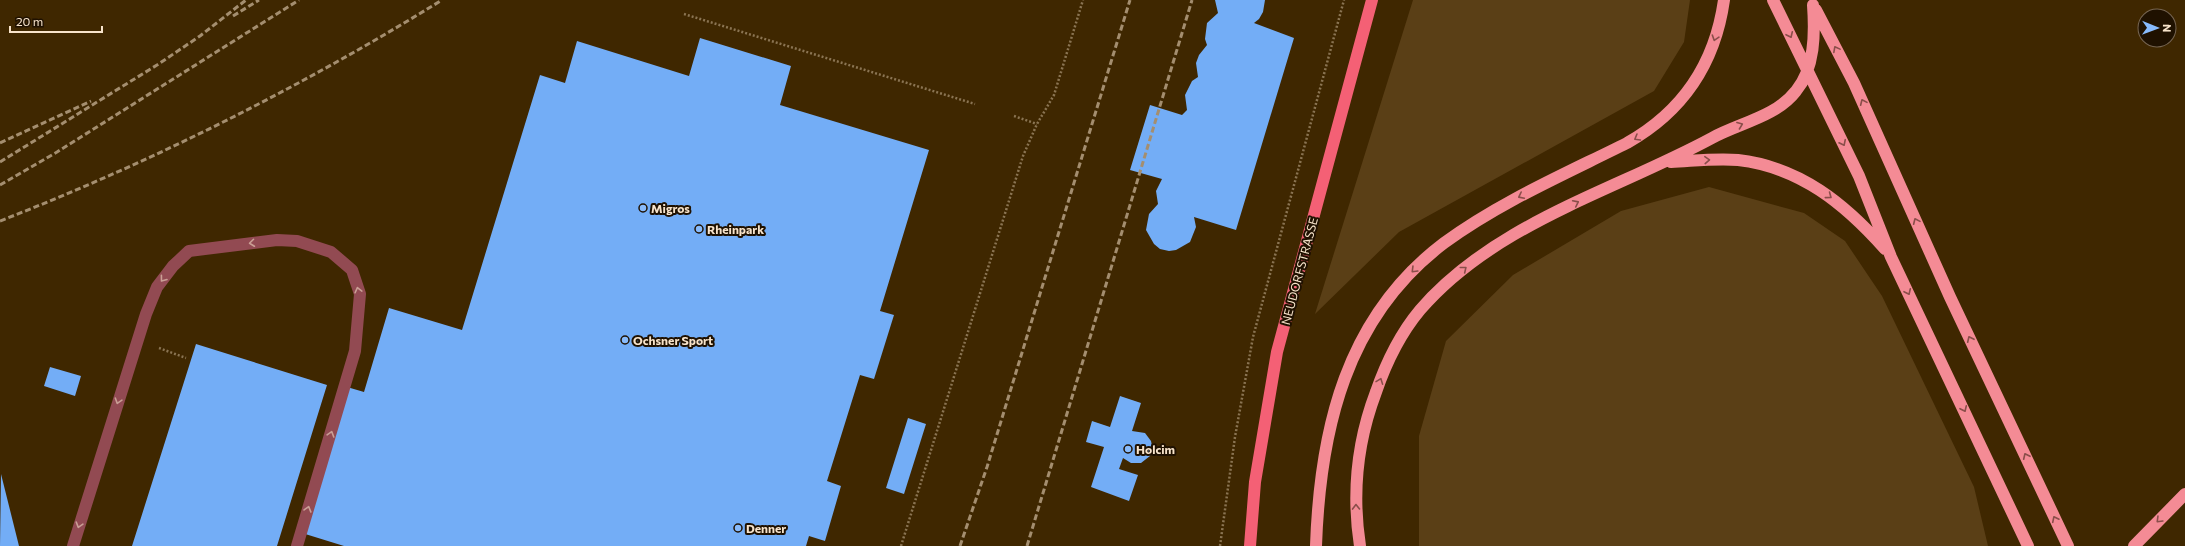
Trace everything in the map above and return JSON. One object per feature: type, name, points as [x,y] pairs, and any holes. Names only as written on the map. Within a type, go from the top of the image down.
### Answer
[{"type":"highway","points":[[1316,546],[1321,479],[1334,408],[1347,369],[1369,326],[1381,308],[1428,256],[1464,229],[1515,199],[1627,143],[1643,134],[1668,115],[1690,90],[1707,60],[1720,21],[1724,0]]},
{"type":"highway","points":[[1773,0],[1859,176],[1891,257],[2028,546]]},
{"type":"highway","points":[[1360,546],[1357,526],[1357,482],[1362,434],[1385,368],[1398,343],[1419,311],[1460,272],[1512,237],[1538,222],[1618,182],[1668,162],[1731,128],[1779,108],[1797,91],[1808,70],[1814,42],[1812,2]]},
{"type":"highway","points":[[1812,2],[1854,83],[1950,296],[2068,546]]},
{"type":"highway","points":[[1668,162],[1738,160],[1755,163],[1796,176],[1813,185],[1841,205],[1861,223],[1891,257]]},
{"type":"highway","points":[[2134,546],[2185,494]]},
{"type":"main road","name":"NEUDORFSTRASSE","points":[[1250,546],[1255,482],[1277,352],[1372,0]]},
{"type":"lane","points":[[73,546],[146,314],[157,287],[173,266],[189,250],[277,240],[297,241],[331,252],[352,270],[360,294],[355,350],[297,546]]},
{"type":"path","points":[[901,546],[1023,156],[1037,124],[1054,95],[1083,0]]},
{"type":"path","points":[[684,14],[975,104]]},
{"type":"path","points":[[1014,116],[1037,124]]},
{"type":"path","points":[[173,353],[186,358]]},
{"type":"shaded area","points":[[1413,0],[1690,0],[1684,42],[1654,91],[1399,232],[1315,314]]},
{"type":"shaded area","points":[[1709,187],[1804,213],[1845,241],[1882,296],[1974,487],[1988,546],[1419,546],[1419,436],[1446,341],[1513,275],[1621,211]]},
{"type":"building","points":[[1215,0],[1265,0],[1263,12],[1259,19],[1254,23],[1294,38],[1236,230],[1194,217],[1196,227],[1190,242],[1176,250],[1169,251],[1160,249],[1154,244],[1146,230],[1149,214],[1158,204],[1156,191],[1162,179],[1130,170],[1150,105],[1182,115],[1187,110],[1185,95],[1192,81],[1198,77],[1196,63],[1199,55],[1207,45],[1205,39],[1207,23],[1218,13]]},
{"type":"building","name":"Rheinpark","points":[[700,38],[791,66],[780,105],[929,150],[880,311],[894,315],[874,379],[860,375],[827,481],[841,486],[825,541],[809,536],[806,546],[344,546],[302,533],[347,387],[364,392],[389,308],[462,330],[540,75],[565,83],[577,41],[689,76]]},
{"type":"building","points":[[196,344],[327,385],[277,546],[132,546]]},
{"type":"building","points":[[50,367],[81,376],[75,396],[44,386]]},
{"type":"building","name":"Holcim","points":[[1120,396],[1141,403],[1132,431],[1145,433],[1151,441],[1152,446],[1150,456],[1141,463],[1131,463],[1123,458],[1119,469],[1138,475],[1129,501],[1091,487],[1104,447],[1086,442],[1092,421],[1110,427]]},
{"type":"building","points":[[908,418],[926,424],[904,494],[886,488]]},
{"type":"building","points":[[1,474],[19,546],[0,546]]},
{"type":"railway","points":[[0,162],[157,65],[200,36],[246,0]]},
{"type":"railway","points":[[233,16],[259,0]]},
{"type":"railway","points":[[0,185],[57,152],[299,0]]},
{"type":"railway","points":[[0,221],[114,173],[226,121],[335,63],[442,0]]},
{"type":"railway","points":[[960,546],[987,467],[1130,0]]},
{"type":"railway","points":[[1027,546],[1192,0]]},
{"type":"railway","points":[[0,143],[91,101]]},
{"type":"place","name":"Migros","points":[[643,208]]},
{"type":"place","name":"Rheinpark","points":[[699,229]]},
{"type":"place","name":"Ochsner Sport","points":[[625,340]]},
{"type":"place","name":"Holcim","points":[[1128,449]]},
{"type":"place","name":"Denner","points":[[738,528]]}]
